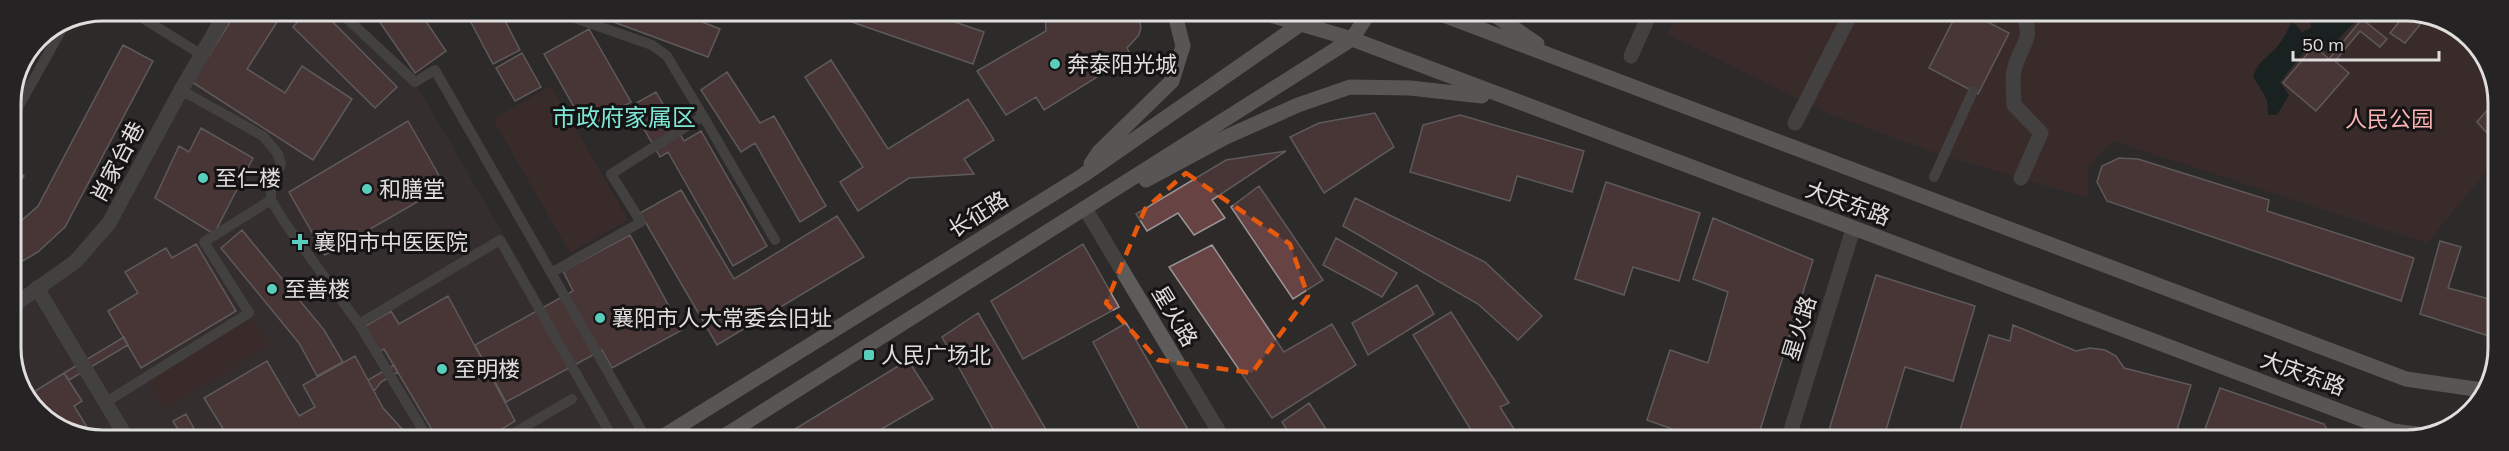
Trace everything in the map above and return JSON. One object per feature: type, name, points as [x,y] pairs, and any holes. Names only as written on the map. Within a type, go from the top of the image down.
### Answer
[{"type":"main road","points":[[1082,176],[1099,153],[1172,81],[1183,46],[1177,21]]},
{"type":"main road","name":"长征路","points":[[673,430],[1082,176],[1301,21]]},
{"type":"main road","name":"大庆东路","points":[[1315,21],[1352,39],[1502,98],[2391,430]]},
{"type":"main road","points":[[734,430],[1352,39],[1364,21]]},
{"type":"main road","name":"大庆东路","points":[[1459,21],[2406,379],[2477,389]]},
{"type":"main road","points":[[1503,21],[1556,58]]},
{"type":"main road","points":[[1002,259],[1035,249],[1154,176],[1226,136],[1298,105],[1350,87],[1410,88],[1502,98]]},
{"type":"street","name":"肖家台巷","points":[[21,300],[76,261],[109,223],[221,21]]},
{"type":"street","points":[[1630,56],[1646,21]]},
{"type":"street","points":[[1796,123],[1847,21]]},
{"type":"street","points":[[2021,178],[2041,133],[2014,105],[2014,70],[2028,40],[2026,21]]},
{"type":"street","name":"星火路","points":[[1089,215],[1218,430]]},
{"type":"street","name":"星火路","points":[[1791,430],[1853,229]]},
{"type":"street","points":[[38,288],[122,430]]},
{"type":"street","points":[[2374,430],[2376,424]]},
{"type":"lane","points":[[148,21],[202,55]]},
{"type":"lane","points":[[350,21],[414,82],[435,70],[641,430]]},
{"type":"lane","points":[[584,21],[652,45],[667,57],[775,240]]},
{"type":"lane","points":[[21,102],[59,34]]},
{"type":"lane","points":[[181,90],[263,136],[278,154],[281,164],[271,184],[272,200],[285,223],[359,324],[423,430]]},
{"type":"lane","points":[[1934,177],[1973,91]]},
{"type":"lane","points":[[551,273],[641,222],[611,174],[703,116]]},
{"type":"lane","points":[[106,402],[249,313],[204,242],[272,200]]},
{"type":"lane","points":[[359,324],[501,240],[608,430]]},
{"type":"lane","points":[[519,430],[572,399]]},
{"type":"highlighted area","points":[[1186,173],[1290,244],[1308,296],[1252,373],[1158,360],[1106,303],[1145,209]]},
{"type":"shaded area","name":"襄阳市中医医院","points":[[221,21],[350,21],[415,82],[545,306],[597,352],[641,430],[103,430],[77,426],[57,416],[45,406],[32,389],[25,374],[21,348],[21,299],[109,223]]},
{"type":"green space","name":"人民公园","points":[[1674,21],[2417,22],[2442,29],[2456,38],[2471,53],[2480,67],[2488,103],[2488,169],[2427,243],[2113,141],[2088,167],[2088,198],[1942,155],[1827,113],[1667,34]]},
{"type":"green space","points":[[551,86],[628,220],[570,253],[493,119]]},
{"type":"green space","points":[[249,313],[270,345],[164,410],[146,377]]},
{"type":"water","points":[[2292,21],[2302,32],[2311,28],[2310,21],[2356,21],[2326,52],[2313,41],[2280,82],[2289,95],[2277,115],[2268,115],[2267,100],[2253,76],[2260,64],[2279,44]]},
{"type":"building","points":[[231,21],[278,21],[247,69],[285,93],[302,66],[352,99],[313,160],[192,82]]},
{"type":"building","points":[[298,21],[332,21],[397,87],[375,108],[293,27]]},
{"type":"building","points":[[379,21],[426,21],[446,51],[415,73]]},
{"type":"building","points":[[470,21],[505,21],[520,50],[493,64]]},
{"type":"building","points":[[611,21],[700,21],[720,29],[708,57]]},
{"type":"building","points":[[849,21],[952,21],[984,32],[973,64]]},
{"type":"building","name":"奔泰阳光城","points":[[1046,21],[1139,21],[1141,27],[1139,35],[1127,48],[1131,56],[1044,110],[1036,97],[1006,115],[977,71],[1046,31]]},
{"type":"building","points":[[1953,21],[1986,21],[2009,33],[1978,94],[1929,68]]},
{"type":"building","points":[[2360,21],[2364,21],[2387,39],[2380,47],[2360,31],[2335,61],[2349,73],[2316,111],[2283,83],[2314,46],[2329,59]]},
{"type":"building","points":[[2400,21],[2421,23],[2405,43],[2390,33]]},
{"type":"building","points":[[589,29],[631,102],[586,128],[544,54]]},
{"type":"building","points":[[123,45],[153,61],[65,227],[38,252],[21,262],[21,221],[38,206]]},
{"type":"building","points":[[522,53],[541,87],[515,101],[496,68]]},
{"type":"building","points":[[831,60],[888,149],[968,99],[994,140],[964,159],[974,174],[909,178],[858,211],[840,182],[863,167],[805,77]]},
{"type":"building","points":[[727,72],[760,123],[774,116],[826,206],[800,222],[755,143],[741,152],[701,90]]},
{"type":"building","points":[[656,92],[684,141],[701,131],[767,246],[733,266],[668,152],[660,157],[631,106]]},
{"type":"building","points":[[2488,109],[2488,134],[2477,122]]},
{"type":"building","points":[[1375,113],[1394,147],[1324,193],[1290,137],[1319,123]]},
{"type":"building","points":[[1460,115],[1584,151],[1572,192],[1517,176],[1510,201],[1410,172],[1423,125]]},
{"type":"building","name":"和膳堂","points":[[408,121],[445,186],[325,255],[289,192]]},
{"type":"building","name":"至仁楼","points":[[201,128],[253,158],[214,234],[155,198],[179,146],[189,152]]},
{"type":"building","points":[[1286,151],[1212,200],[1225,218],[1194,235],[1178,213],[1147,231],[1136,214],[1226,160]]},
{"type":"building","points":[[2119,158],[2138,159],[2269,200],[2267,211],[2414,258],[2401,301],[2107,201],[2097,182],[2102,166]]},
{"type":"building","points":[[1606,182],[1700,213],[1679,281],[1633,267],[1624,295],[1575,279]]},
{"type":"building","points":[[1259,186],[1323,280],[1293,299],[1231,207]]},
{"type":"building","points":[[681,190],[734,279],[837,216],[864,257],[717,345],[640,213]]},
{"type":"building","points":[[1355,198],[1485,262],[1542,316],[1518,340],[1478,304],[1343,226]]},
{"type":"building","points":[[1713,218],[1813,260],[1760,430],[1675,430],[1647,420],[1670,350],[1708,363],[1728,292],[1693,279]]},
{"type":"building","name":"至善楼","points":[[242,230],[324,330],[343,362],[317,376],[299,343],[221,248]]},
{"type":"building","name":"襄阳市人大常委会旧址","points":[[630,235],[682,330],[612,368],[602,350],[506,402],[475,345],[573,291],[563,271]]},
{"type":"building","points":[[1336,238],[1397,273],[1382,297],[1323,265]]},
{"type":"building","points":[[2440,241],[2461,247],[2448,288],[2488,299],[2488,336],[2420,314]]},
{"type":"building","points":[[196,244],[236,311],[141,368],[108,311],[138,293],[125,272],[166,248],[172,258]]},
{"type":"building","points":[[1083,244],[1119,307],[1023,359],[991,301]]},
{"type":"building","points":[[1212,245],[1284,352],[1332,324],[1356,365],[1272,418],[1169,267]]},
{"type":"building","points":[[1876,275],[1975,306],[1953,381],[1905,367],[1886,430],[1829,430]]},
{"type":"building","points":[[1417,285],[1434,314],[1368,355],[1352,323]]},
{"type":"building","name":"至明楼","points":[[448,296],[515,421],[500,430],[432,430],[384,349],[379,352],[364,327],[391,311],[399,324]]},
{"type":"building","points":[[1451,312],[1509,403],[1500,407],[1515,430],[1471,430],[1413,335]]},
{"type":"building","points":[[978,313],[1046,430],[993,430],[942,337]]},
{"type":"building","points":[[1126,323],[1188,430],[1140,430],[1093,342]]},
{"type":"building","points":[[2013,325],[2076,351],[2090,348],[2105,350],[2116,356],[2124,368],[2191,385],[2177,430],[1960,430],[1989,335],[2010,341]]},
{"type":"building","points":[[124,337],[128,345],[69,380],[64,373]]},
{"type":"building","points":[[355,356],[383,408],[403,430],[224,430],[204,398],[267,361],[299,416],[315,407],[303,385]]},
{"type":"building","points":[[908,360],[933,399],[880,430],[793,430]]},
{"type":"building","points":[[394,365],[398,372],[381,382],[374,391],[368,380]]},
{"type":"building","points":[[64,373],[82,401],[74,406],[88,428],[77,426],[57,416],[34,392]]},
{"type":"building","points":[[2220,388],[2324,424],[2327,430],[2205,430]]},
{"type":"building","points":[[1309,403],[1327,430],[1287,430],[1282,422]]},
{"type":"building","points":[[186,414],[195,430],[178,430],[173,421]]},
{"type":"place","name":"奔泰阳光城","points":[[1055,64]]},
{"type":"place","name":"至仁楼","points":[[203,178]]},
{"type":"place","name":"和膳堂","points":[[367,189]]},
{"type":"place","name":"襄阳市中医医院","points":[[300,242]]},
{"type":"place","name":"至善楼","points":[[272,289]]},
{"type":"place","name":"襄阳市人大常委会旧址","points":[[600,318]]},
{"type":"place","name":"人民广场北","points":[[869,355]]},
{"type":"place","name":"至明楼","points":[[442,369]]},
{"type":"district","name":"市政府家属区","points":[[624,118]]}]
